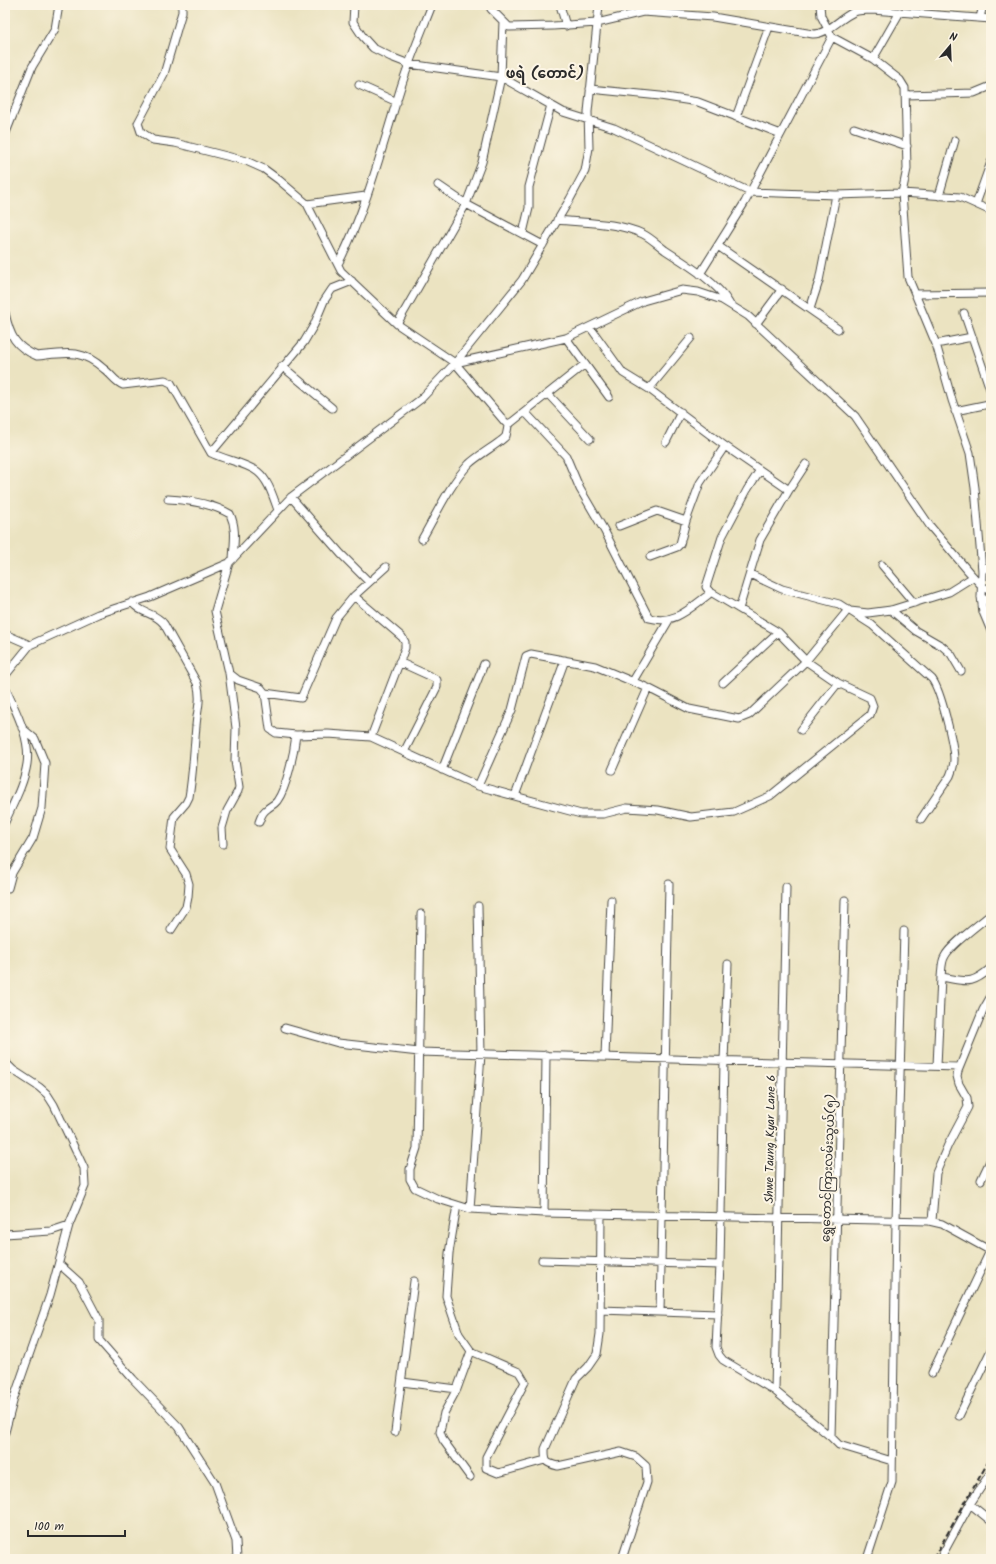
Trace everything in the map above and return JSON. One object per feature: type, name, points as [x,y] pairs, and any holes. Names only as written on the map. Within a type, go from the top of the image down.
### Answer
[{"type":"street","points":[[5,135],[32,67],[55,29],[59,5]]},
{"type":"street","points":[[182,5],[182,12],[164,74],[138,123],[141,132],[153,140],[175,143],[246,161],[264,169],[307,204],[341,271],[397,324],[455,363],[504,422],[508,424]]},
{"type":"street","points":[[354,5],[354,22],[373,48],[390,57],[409,64],[501,77],[563,112],[614,128],[750,192],[836,195],[902,193],[960,197],[991,212]]},
{"type":"street","points":[[338,264],[349,244],[409,64],[432,5]]},
{"type":"street","points":[[489,5],[491,9],[510,27],[566,26],[597,23],[643,12],[713,17],[820,34],[857,8],[991,19]]},
{"type":"street","points":[[560,5],[566,26]]},
{"type":"street","points":[[5,676],[30,645],[98,614],[150,596],[231,561],[291,498],[421,399],[455,363],[522,280],[558,220],[585,170],[589,148],[588,120],[590,89],[599,5]]},
{"type":"street","points":[[820,5],[821,16],[832,37],[873,59],[900,80],[905,88],[906,95],[904,114],[907,146],[907,169],[902,193],[908,277],[936,344],[955,410],[970,453],[975,488],[982,572],[981,597],[983,612],[991,631]]},
{"type":"street","points":[[980,18],[983,5]]},
{"type":"street","points":[[873,59],[900,12]]},
{"type":"street","points":[[397,324],[466,204],[482,162],[501,77],[503,21]]},
{"type":"street","points":[[736,117],[769,27]]},
{"type":"street","points":[[700,274],[750,192],[832,37]]},
{"type":"street","points":[[358,85],[397,102]]},
{"type":"street","points":[[906,95],[974,93],[991,86]]},
{"type":"street","points":[[590,89],[660,96],[698,102],[781,134]]},
{"type":"street","points":[[522,233],[529,208],[529,187],[551,105]]},
{"type":"street","points":[[854,128],[907,146]]},
{"type":"street","points":[[939,196],[955,140]]},
{"type":"street","points":[[976,204],[991,162]]},
{"type":"street","points":[[438,185],[466,204],[543,245]]},
{"type":"street","points":[[810,309],[819,281],[836,195]]},
{"type":"street","points":[[307,204],[366,196]]},
{"type":"street","points":[[558,220],[601,224],[643,234],[700,274],[726,297],[730,305]]},
{"type":"street","points":[[718,246],[838,329]]},
{"type":"street","points":[[211,452],[282,366],[304,342],[314,325],[324,301],[332,289],[352,281]]},
{"type":"street","points":[[756,324],[782,289]]},
{"type":"street","points":[[455,363],[566,338],[643,301],[682,290],[698,292],[722,300],[748,316],[855,416],[930,526],[973,577],[991,592]]},
{"type":"street","points":[[915,294],[991,294]]},
{"type":"street","points":[[5,313],[12,338],[21,348],[37,356],[74,352],[89,358],[104,368],[118,383],[123,385],[165,380],[171,383],[211,452],[220,458],[257,471],[265,480],[272,492],[278,510]]},
{"type":"street","points":[[964,313],[991,392]]},
{"type":"street","points":[[590,327],[623,373],[649,389],[724,446],[789,490]]},
{"type":"street","points":[[936,344],[972,337]]},
{"type":"street","points":[[566,338],[609,397]]},
{"type":"street","points":[[649,389],[691,338]]},
{"type":"street","points":[[422,539],[459,475],[470,463],[506,436],[508,424],[585,364]]},
{"type":"street","points":[[282,366],[332,408]]},
{"type":"street","points":[[548,394],[590,439]]},
{"type":"street","points":[[955,410],[989,404],[991,402]]},
{"type":"street","points":[[525,412],[566,456],[580,489],[604,530],[649,618],[669,620],[682,614],[708,595],[709,591]]},
{"type":"street","points":[[666,442],[681,412]]},
{"type":"street","points":[[650,557],[677,547],[680,544],[686,521],[700,483],[724,446]]},
{"type":"street","points":[[739,609],[760,540],[806,464]]},
{"type":"street","points":[[229,674],[238,680],[261,688],[265,693],[270,728],[276,733],[371,737],[478,786],[581,814],[603,814],[627,808],[658,810],[691,817],[734,812],[770,796],[870,715],[873,706],[870,698],[838,683],[806,661],[778,632],[709,591],[706,587],[722,538],[747,490],[760,470]]},
{"type":"street","points":[[291,498],[341,554],[369,582]]},
{"type":"street","points":[[168,499],[191,500],[220,509],[230,514],[234,522],[235,535],[231,561],[215,611],[229,674],[236,728],[235,762],[239,787],[227,811],[222,828],[223,844]]},
{"type":"street","points":[[619,526],[657,511],[686,521]]},
{"type":"street","points":[[982,572],[991,564]]},
{"type":"street","points":[[882,565],[914,603]]},
{"type":"street","points":[[265,693],[301,698],[336,618],[354,596],[386,567]]},
{"type":"street","points":[[750,574],[782,589],[838,604],[872,625],[936,684],[946,717],[954,764],[950,776],[921,819]]},
{"type":"street","points":[[848,610],[868,613],[891,610],[949,592],[973,577]]},
{"type":"street","points":[[354,596],[402,637],[405,642],[405,648],[400,662],[371,737]]},
{"type":"street","points":[[981,597],[988,600],[991,604]]},
{"type":"street","points":[[132,602],[136,608],[159,617],[197,683],[200,692],[190,790],[186,803],[174,817],[170,849],[186,874],[189,884],[188,897],[186,907],[171,930]]},
{"type":"street","points":[[478,786],[512,710],[526,656],[538,654],[595,666],[648,688],[689,709],[739,719],[750,715],[806,661],[848,610]]},
{"type":"street","points":[[891,610],[916,631],[942,646],[951,654],[961,671]]},
{"type":"street","points":[[633,682],[669,620]]},
{"type":"street","points":[[722,683],[778,632]]},
{"type":"street","points":[[5,634],[30,645]]},
{"type":"street","points":[[515,796],[565,660]]},
{"type":"street","points":[[400,662],[437,680],[437,687],[404,752]]},
{"type":"street","points":[[442,770],[484,664]]},
{"type":"street","points":[[801,730],[838,683]]},
{"type":"street","points":[[5,687],[22,728],[27,750],[27,764],[19,789],[5,822]]},
{"type":"street","points":[[612,770],[648,688]]},
{"type":"street","points":[[8,888],[12,873],[33,838],[42,808],[45,763],[35,738],[22,728]]},
{"type":"street","points":[[259,822],[267,808],[276,803],[282,790],[295,748],[296,735]]},
{"type":"street","points":[[660,1312],[664,1058],[669,884]]},
{"type":"street","name":"Shwe Taung Kyar Lane 6","points":[[775,1391],[780,1218],[786,887]]},
{"type":"street","points":[[605,1057],[611,900]]},
{"type":"street","name":"ရွှေတောင်ကြားလမ်းသွယ်(၅)","points":[[832,1437],[845,900]]},
{"type":"street","points":[[470,1209],[481,1054],[478,906]]},
{"type":"street","points":[[421,914],[417,1148],[410,1169],[410,1179],[415,1188],[438,1199],[470,1209],[544,1213],[932,1221],[942,1224],[991,1251],[932,1373]]},
{"type":"street","points":[[937,1066],[941,977],[942,964],[945,955],[991,914]]},
{"type":"street","points":[[867,1559],[892,1482],[896,1220],[904,931]]},
{"type":"street","points":[[728,964],[724,1060],[720,1265],[716,1347],[723,1360],[775,1391],[832,1437],[839,1445],[892,1461]]},
{"type":"street","points":[[941,977],[967,981],[974,980],[991,968]]},
{"type":"street","points":[[932,1221],[936,1173],[948,1145],[968,1107],[967,1098],[959,1084],[957,1076],[959,1067],[983,1010],[991,996]]},
{"type":"street","points":[[285,1028],[338,1043],[419,1052],[959,1067]]},
{"type":"street","points":[[544,1213],[546,1055]]},
{"type":"street","points":[[5,1058],[7,1064],[13,1070],[39,1087],[47,1094],[54,1105],[84,1168],[85,1186],[69,1225],[50,1296],[14,1398],[5,1432]]},
{"type":"street","points":[[981,1180],[991,1159]]},
{"type":"street","points":[[458,1205],[449,1253],[446,1296],[459,1334],[471,1351],[519,1372],[525,1382],[486,1457],[486,1468],[498,1473],[545,1460]]},
{"type":"street","points":[[601,1214],[600,1334],[597,1354],[576,1379],[545,1449],[545,1460],[549,1464],[558,1466],[621,1452],[636,1457],[646,1466],[647,1482],[622,1559]]},
{"type":"street","points":[[5,1234],[51,1231],[69,1225]]},
{"type":"street","points":[[542,1260],[720,1265]]},
{"type":"street","points":[[58,1264],[78,1282],[99,1320],[99,1340],[133,1379],[179,1427],[215,1483],[236,1541],[237,1559]]},
{"type":"street","points":[[395,1432],[414,1281]]},
{"type":"street","points":[[600,1310],[718,1314]]},
{"type":"street","points":[[959,1416],[991,1350]]},
{"type":"street","points":[[470,1477],[443,1440],[440,1432],[444,1413],[457,1389],[471,1351]]},
{"type":"street","points":[[402,1382],[457,1389]]},
{"type":"street","points":[[940,1559],[970,1504],[991,1472]]},
{"type":"street","points":[[970,1504],[991,1522]]},
{"type":"railway","points":[[933,1559],[991,1457]]},
{"type":"district","name":"ဖရဲ (တောင်)","points":[[545,73]]}]
